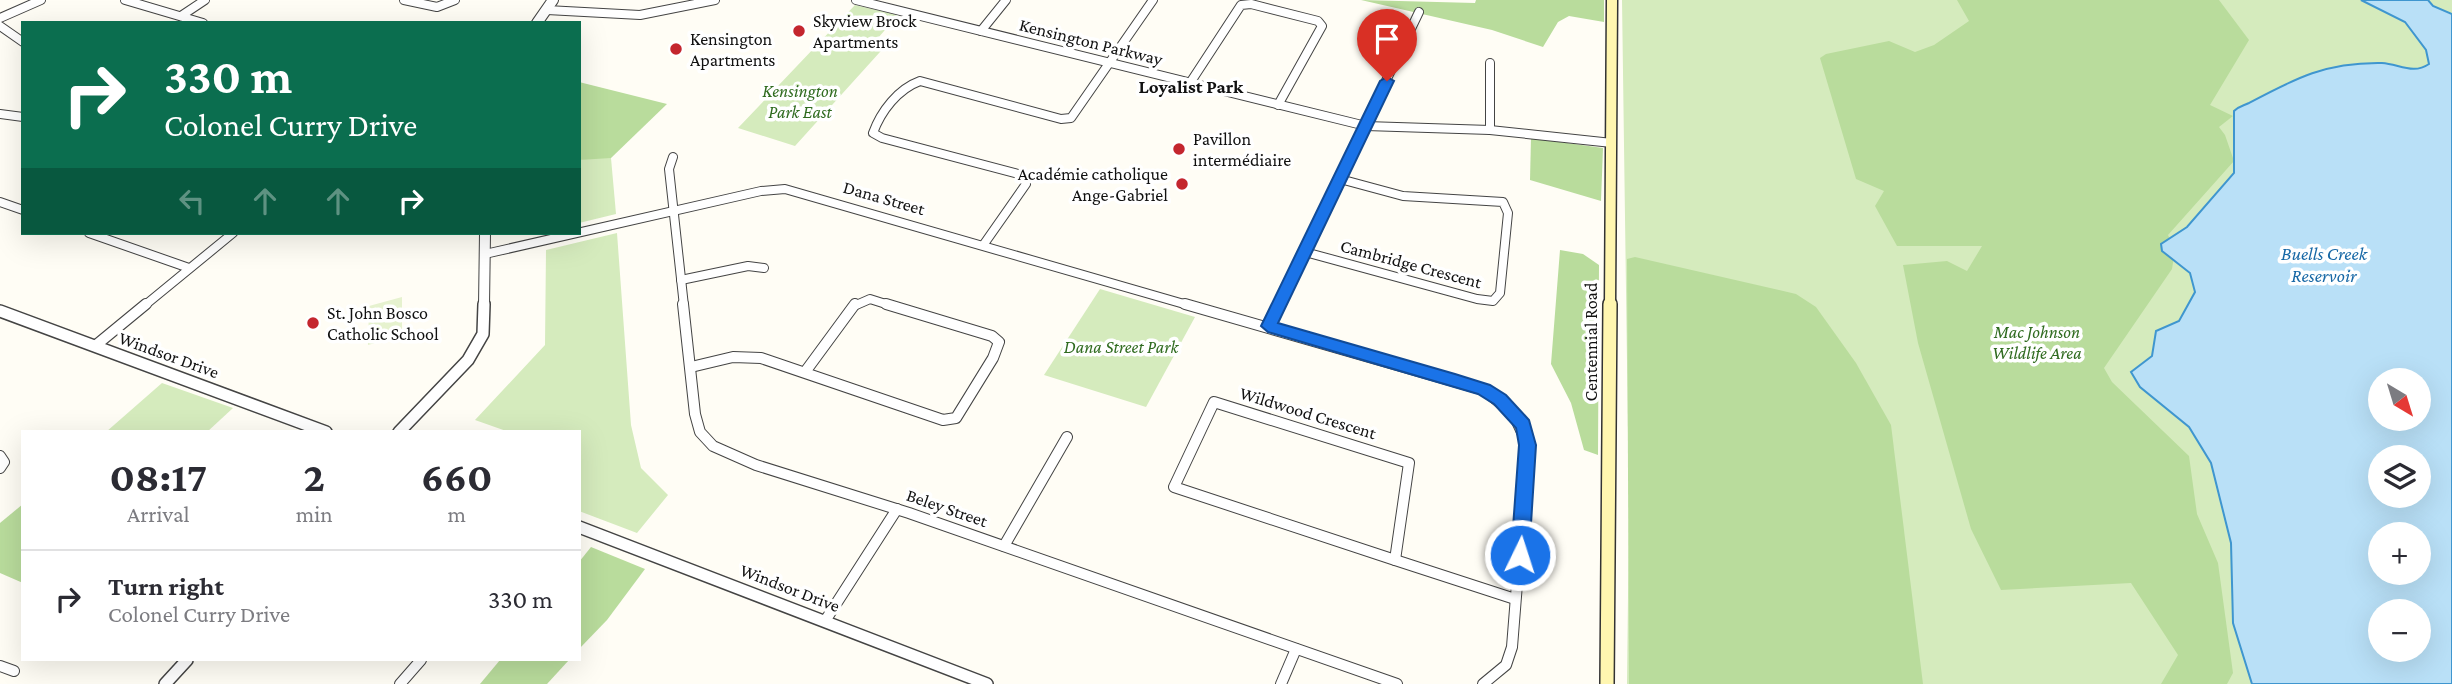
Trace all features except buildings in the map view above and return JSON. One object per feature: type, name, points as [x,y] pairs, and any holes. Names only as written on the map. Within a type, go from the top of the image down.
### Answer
[{"type":"main road","name":"Centennial Road","points":[[1607,684],[1612,0]]},
{"type":"street","points":[[0,18],[41,0]]},
{"type":"street","points":[[125,0],[197,21]]},
{"type":"street","points":[[181,16],[205,0]]},
{"type":"street","points":[[404,0],[435,9],[447,7],[456,0]]},
{"type":"street","points":[[539,21],[553,0]]},
{"type":"street","points":[[547,10],[640,15],[715,0]]},
{"type":"street","name":"Kensington Parkway","points":[[856,0],[1366,127],[1490,130],[1612,143]]},
{"type":"street","points":[[981,31],[1006,0]]},
{"type":"street","points":[[984,244],[1026,184],[1022,175],[882,138],[873,133],[881,116],[909,85],[919,81],[1061,119],[1071,118],[1153,0]]},
{"type":"street","points":[[1190,83],[1241,5],[1251,4],[1318,21],[1322,26],[1278,105]]},
{"type":"street","points":[[1419,12],[1268,326],[1484,390],[1514,413],[1524,425],[1528,445],[1512,647],[1506,665],[1483,684]]},
{"type":"street","points":[[0,26],[21,41]]},
{"type":"street","points":[[1490,63],[1490,130]]},
{"type":"street","points":[[0,114],[21,117]]},
{"type":"street","name":"Beley Street","points":[[673,157],[669,169],[695,414],[700,432],[713,446],[755,465],[897,509],[1397,684]]},
{"type":"street","name":"Cambridge Crescent","points":[[1305,252],[1477,299],[1493,301],[1500,293],[1508,213],[1503,202],[1392,194],[1340,179]]},
{"type":"street","name":"Dana Street","points":[[581,233],[761,191],[785,189],[1268,326]]},
{"type":"street","points":[[0,202],[21,209]]},
{"type":"street","points":[[95,235],[189,268]]},
{"type":"street","points":[[95,346],[230,235]]},
{"type":"street","points":[[401,430],[468,360],[483,334],[485,235]]},
{"type":"street","name":"Dana Street","points":[[485,254],[570,235]]},
{"type":"street","points":[[681,280],[748,266],[764,268]]},
{"type":"street","points":[[691,367],[733,356],[761,358],[943,420],[956,418],[993,358],[999,342],[992,336],[870,299],[856,303],[805,372]]},
{"type":"street","name":"Windsor Drive","points":[[0,311],[321,430]]},
{"type":"street","name":"Wildwood Crescent","points":[[1395,560],[1409,463],[1214,402],[1174,487],[1395,560],[1515,599]]},
{"type":"street","points":[[1004,546],[1067,437]]},
{"type":"street","points":[[0,456],[4,462],[0,468]]},
{"type":"street","points":[[825,621],[897,509]]},
{"type":"street","name":"Windsor Drive","points":[[581,528],[987,684]]},
{"type":"street","points":[[1282,684],[1296,649]]},
{"type":"street","points":[[164,684],[186,661]]},
{"type":"street","points":[[400,684],[420,661]]},
{"type":"street","points":[[0,666],[14,671]]},
{"type":"green space","points":[[1361,0],[1475,3],[1476,0],[1604,0],[1604,22],[1569,16],[1558,22],[1543,47],[1492,30]]},
{"type":"green space","name":"Mac Johnson Wildlife Area","points":[[1622,0],[2452,0],[2452,684],[1627,684],[1629,507]]},
{"type":"green space","points":[[1957,0],[2219,0],[2249,40],[2210,105],[2233,116],[2219,127],[2225,135],[2234,161],[2168,235],[2175,250],[2172,269],[2104,368],[2112,382],[2189,456],[2197,514],[2218,563],[2233,673],[2227,684],[2161,684],[2178,655],[2131,583],[2001,590],[1971,529],[1918,343],[1903,265],[1947,261],[1967,271],[1982,246],[1897,246],[1875,206],[1884,191],[1856,179],[1820,58],[1826,54],[1889,41],[1915,52],[1934,45],[1969,21]]},
{"type":"green space","name":"Kensington Park East","points":[[855,5],[898,15],[878,38],[889,42],[795,146],[738,128]]},
{"type":"green space","points":[[581,82],[667,104],[611,158],[581,160]]},
{"type":"green space","points":[[1531,138],[1603,148],[1601,201],[1530,180]]},
{"type":"green space","points":[[611,158],[616,214],[581,223],[581,160]]},
{"type":"green space","points":[[617,233],[631,425],[641,468],[668,495],[637,533],[581,512],[581,430],[503,430],[475,420],[545,345],[546,250]]},
{"type":"green space","points":[[1560,250],[1583,254],[1599,265],[1598,455],[1584,450],[1571,403],[1551,364]]},
{"type":"green space","points":[[1635,257],[1796,294],[1816,307],[1856,363],[1891,425],[1923,684],[1629,684],[1627,259]]},
{"type":"green space","name":"Dana Street Park","points":[[1100,289],[1195,317],[1146,407],[1044,375]]},
{"type":"green space","points":[[402,297],[402,336],[368,345],[369,306]]},
{"type":"green space","points":[[162,383],[233,408],[209,430],[108,430]]},
{"type":"green space","points":[[21,506],[21,582],[0,573],[0,523]]},
{"type":"green space","points":[[591,547],[645,569],[607,620],[581,647],[581,560]]},
{"type":"green space","points":[[499,661],[568,661],[547,684],[480,684]]},
{"type":"water","name":"Buells Creek Reservoir","points":[[2361,0],[2428,0],[2433,6],[2452,14],[2452,684],[2252,684],[2233,623],[2231,543],[2211,463],[2189,427],[2140,387],[2131,372],[2152,356],[2156,331],[2179,321],[2195,292],[2190,273],[2162,251],[2161,244],[2187,227],[2234,173],[2234,111],[2239,107],[2312,73],[2344,65],[2382,63],[2417,69],[2429,64],[2426,50],[2405,22]]},
{"type":"place","name":"Skyview Brock Apartments","points":[[799,31]]},
{"type":"place","name":"Kensington Apartments","points":[[676,49]]},
{"type":"place","name":"Pavillon intermédiaire","points":[[1179,149]]},
{"type":"place","name":"Académie catholique Ange-Gabriel","points":[[1182,184]]},
{"type":"place","name":"St. John Bosco Catholic School","points":[[313,323]]},
{"type":"district","name":"Loyalist Park","points":[[1191,86]]},
{"type":"route","points":[[1387,81],[1268,326],[1455,380],[1500,399],[1524,425],[1528,445],[1520,555]]}]
